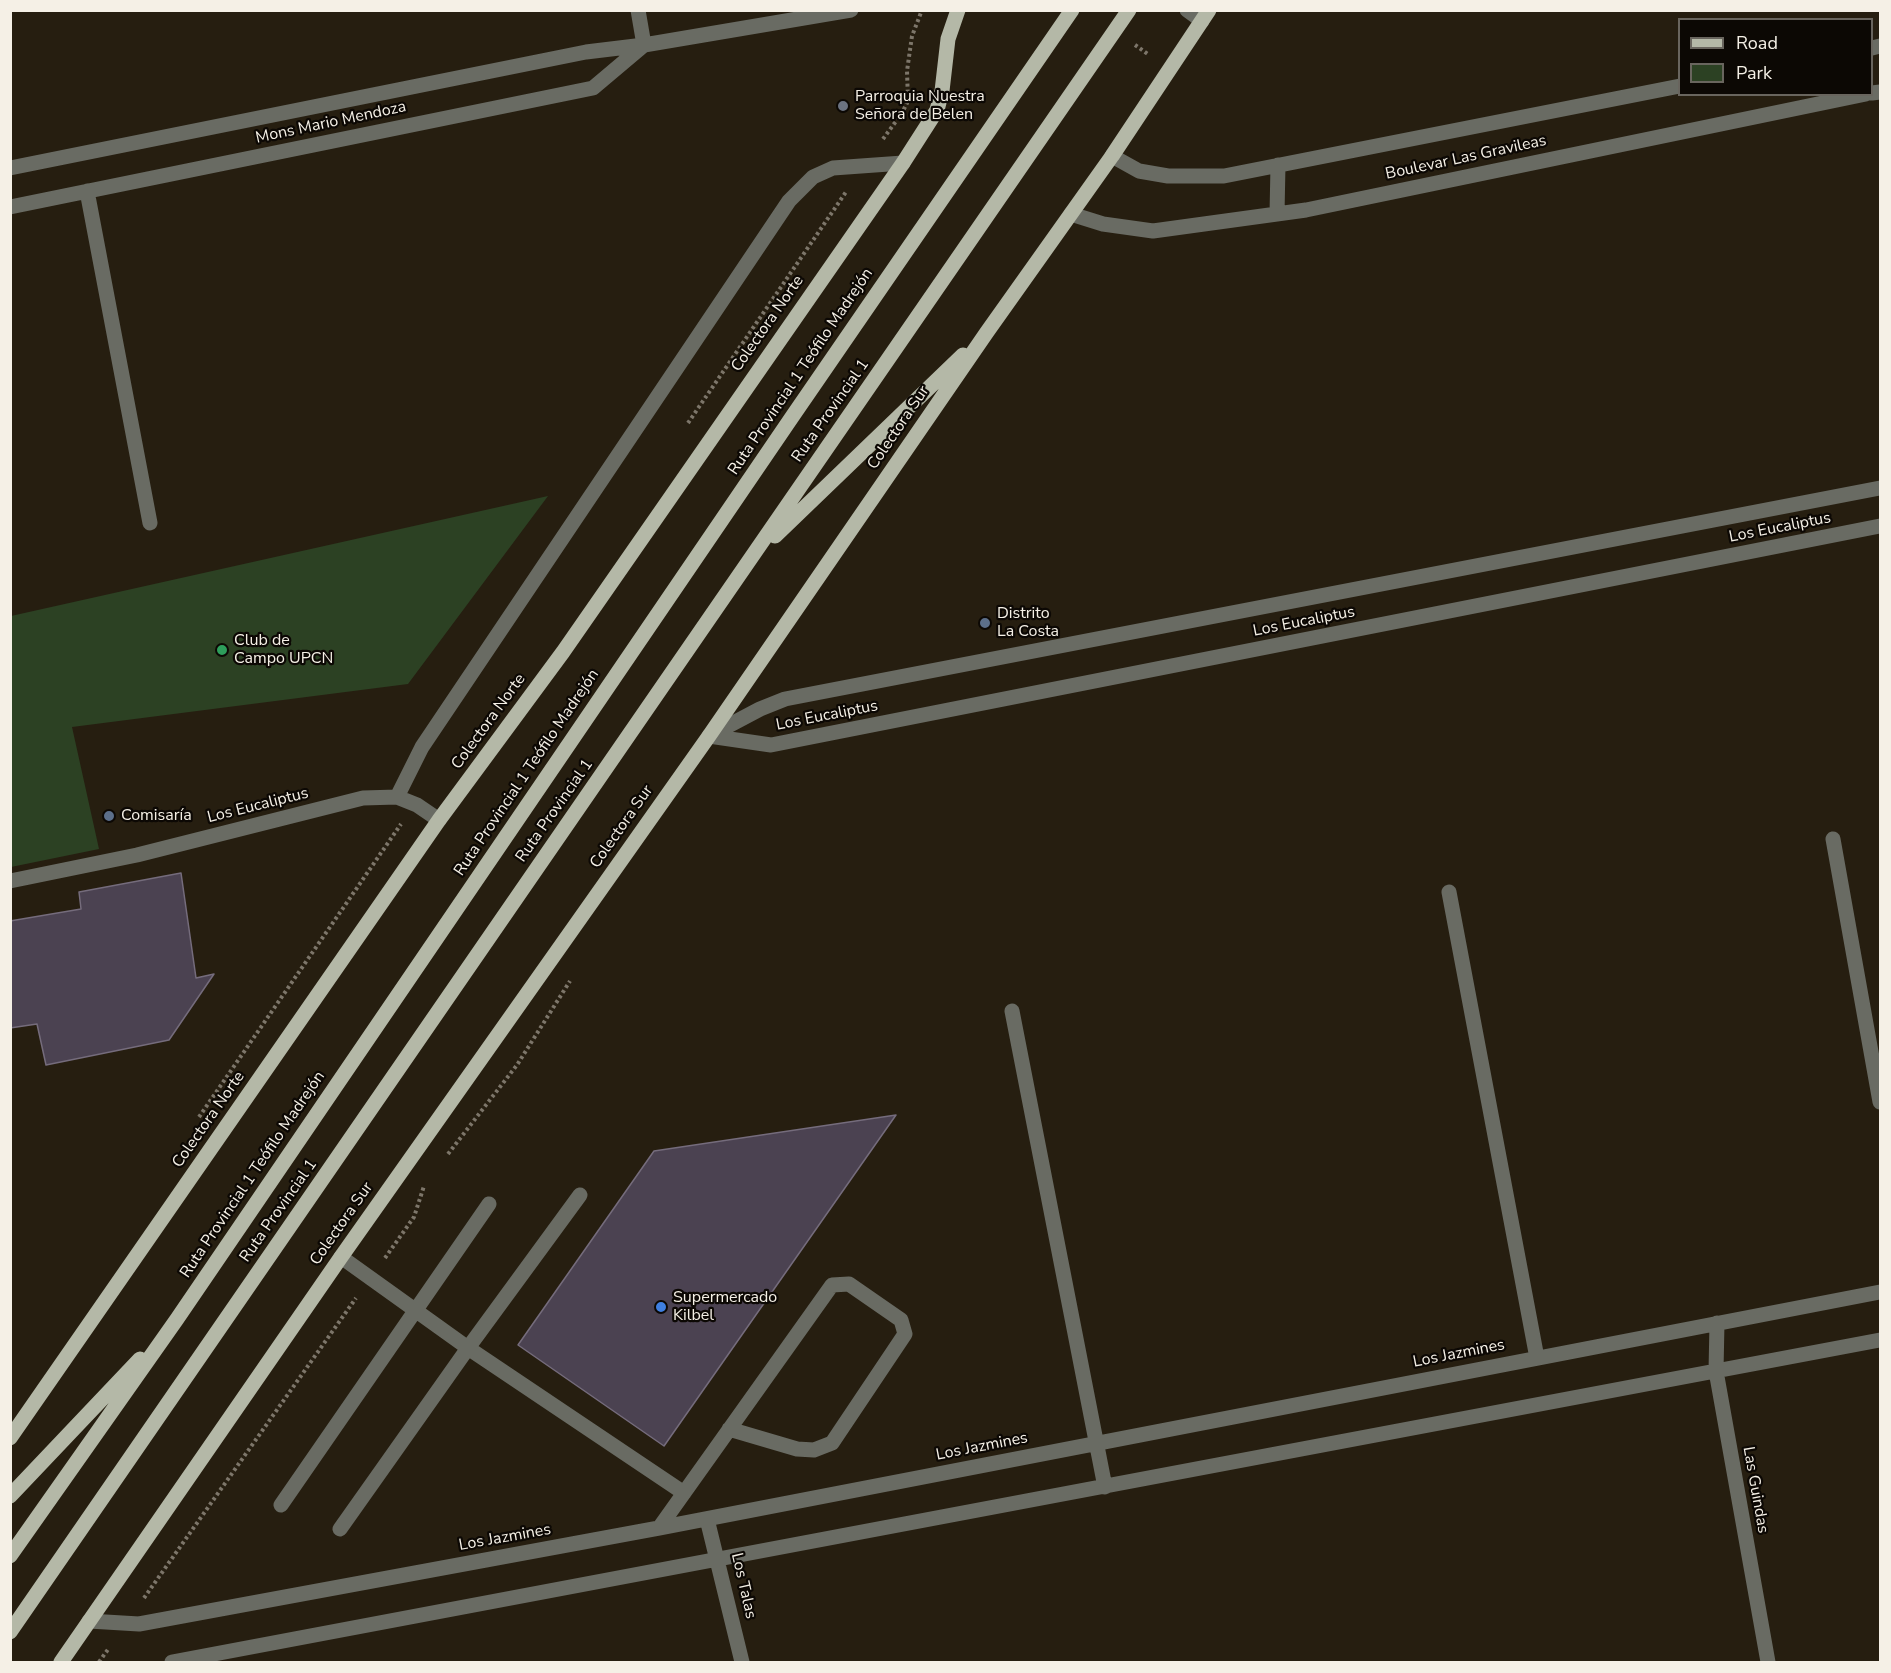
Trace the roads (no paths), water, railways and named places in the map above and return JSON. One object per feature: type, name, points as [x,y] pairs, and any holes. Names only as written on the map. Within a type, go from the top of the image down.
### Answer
[{"type":"main road","name":"Colectora Norte","points":[[10,1438],[439,820],[563,652],[903,163],[937,110],[942,92],[948,39],[958,10]]},
{"type":"main road","name":"Ruta Provincial 1 Teófilo Madrejón","points":[[10,1556],[177,1319],[1072,10]]},
{"type":"main road","name":"Ruta Provincial 1","points":[[10,1632],[1129,10]]},
{"type":"main road","name":"Colectora Sur","points":[[61,1662],[341,1257],[710,736],[987,332],[1112,156],[1205,16]]},
{"type":"main road","points":[[751,559],[987,332]]},
{"type":"main road","points":[[10,1496],[177,1319]]},
{"type":"street","points":[[638,10],[644,45]]},
{"type":"street","name":"Mons Mario Mendoza","points":[[10,168],[574,54],[644,45],[851,10]]},
{"type":"street","points":[[1187,10],[1205,16]]},
{"type":"street","name":"Mons Mario Mendoza","points":[[10,207],[593,88],[644,45]]},
{"type":"street","name":"Boulevar Las Gravileas","points":[[1112,156],[1138,171],[1168,176],[1224,176],[1678,86]]},
{"type":"street","name":"Boulevar Las Gravileas","points":[[1071,214],[1103,224],[1153,231],[1306,210],[1856,96]]},
{"type":"street","points":[[397,797],[422,747],[789,201],[813,177],[833,168],[903,163]]},
{"type":"street","points":[[1277,214],[1278,165]]},
{"type":"street","points":[[87,191],[150,523]]},
{"type":"street","name":"Los Eucaliptus","points":[[710,736],[760,709],[785,699],[1881,488]]},
{"type":"street","name":"Los Eucaliptus","points":[[710,736],[771,746],[1881,526]]},
{"type":"street","name":"Los Eucaliptus","points":[[10,881],[137,855],[363,798],[397,797],[439,820]]},
{"type":"street","points":[[1833,839],[1881,1102]]},
{"type":"street","points":[[1449,892],[1536,1358]]},
{"type":"street","points":[[1012,1011],[1105,1487]]},
{"type":"street","points":[[340,1529],[580,1195]]},
{"type":"street","points":[[281,1505],[489,1204]]},
{"type":"street","points":[[341,1257],[468,1348],[684,1493]]},
{"type":"street","points":[[659,1528],[684,1493],[729,1429],[831,1285],[849,1284],[901,1320],[905,1334],[832,1443],[814,1450],[797,1449],[729,1429]]},
{"type":"street","name":"Los Jazmines","points":[[88,1621],[139,1624],[707,1519],[1881,1292]]},
{"type":"street","name":"Las Guindas","points":[[1717,1323],[1716,1371],[1768,1662]]},
{"type":"street","points":[[172,1662],[1881,1340]]},
{"type":"street","name":"Los Talas","points":[[707,1519],[719,1560],[742,1662]]},
{"type":"place","name":"Parroquia Nuestra Señora de Belen","points":[[843,106]]},
{"type":"place","name":"Distrito La Costa","points":[[985,623]]},
{"type":"place","name":"Club de Campo UPCN","points":[[222,650]]},
{"type":"place","name":"Comisaría","points":[[109,816]]},
{"type":"place","name":"Supermercado Kilbel","points":[[661,1307]]}]
